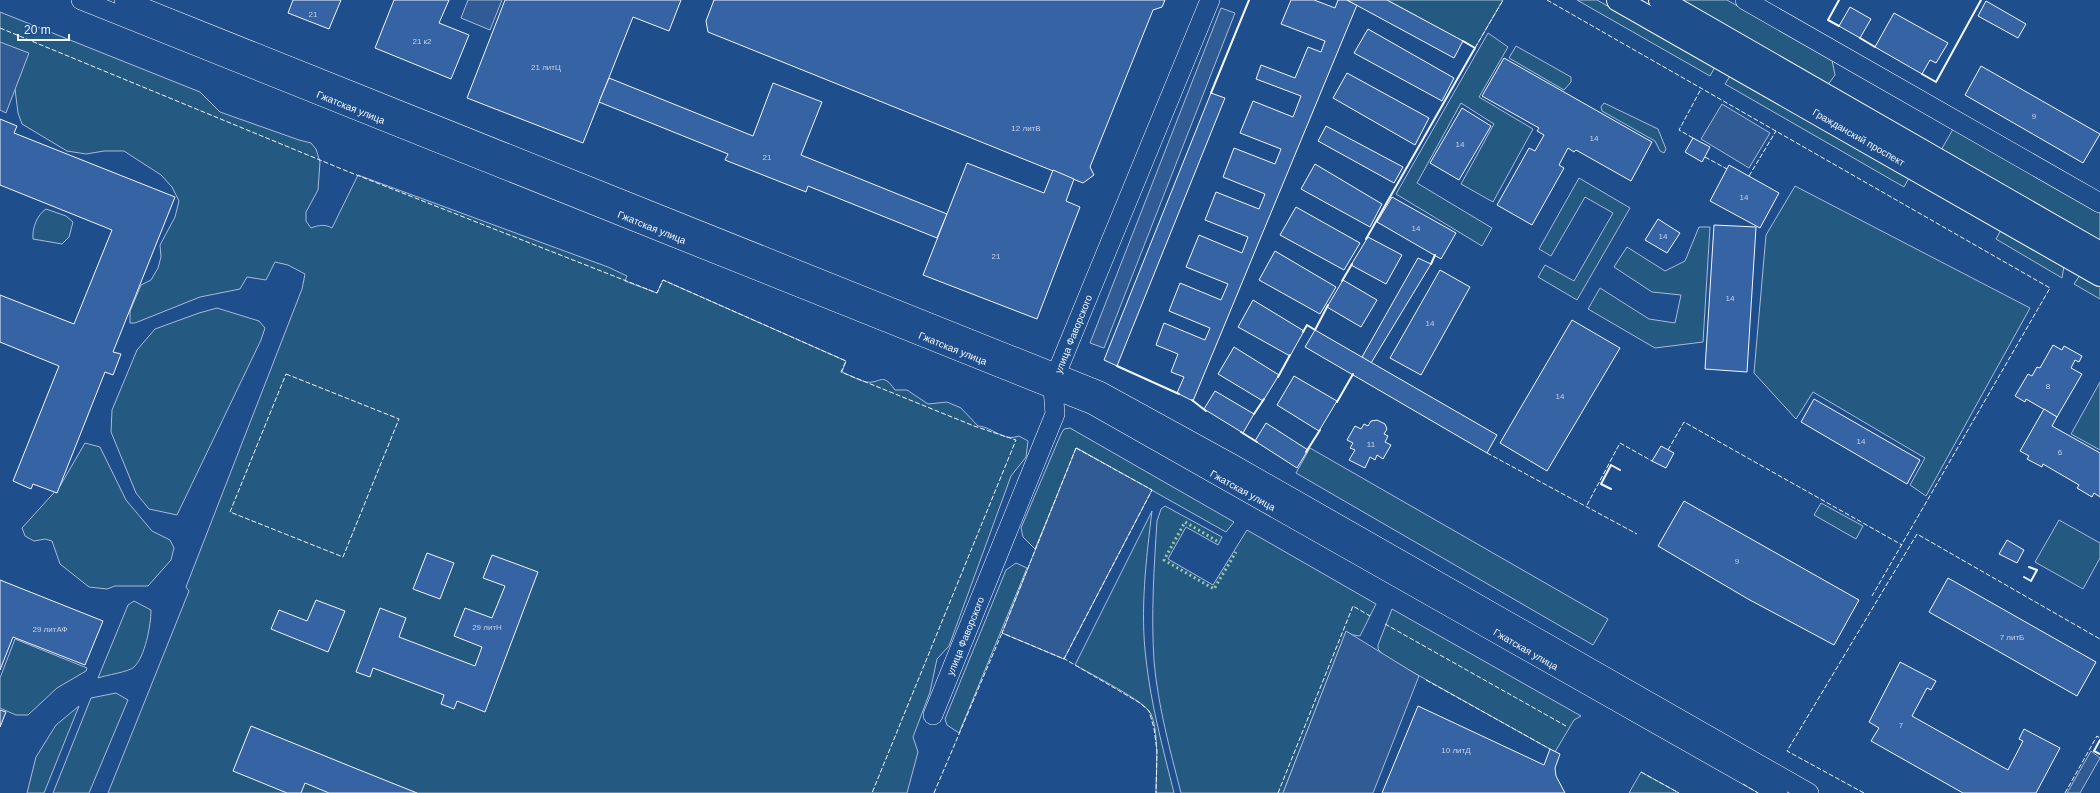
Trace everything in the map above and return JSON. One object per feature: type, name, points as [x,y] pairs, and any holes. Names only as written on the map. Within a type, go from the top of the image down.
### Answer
[{"type":"main road","name":"Гражданский проспект","points":[[1618,0],[2100,275]]},
{"type":"main road","name":"Гражданский проспект","points":[[1660,0],[2100,253]]},
{"type":"street","name":"Гжатская улица","points":[[81,0],[1055,380],[1100,390],[1231,463],[1809,793]]},
{"type":"street","name":"Гжатская улица","points":[[124,0],[1055,380],[1093,404],[1778,793]]},
{"type":"street","name":"улица Фаворского","points":[[933,715],[1055,414],[1055,380],[1210,0]]},
{"type":"street","points":[[1745,0],[2100,203]]},
{"type":"shaded area","points":[[468,0],[502,0],[490,30],[461,18]]},
{"type":"shaded area","points":[[1387,0],[1503,0],[1475,48]]},
{"type":"shaded area","points":[[1577,0],[1597,0],[1715,67],[1710,76]]},
{"type":"shaded area","points":[[1677,0],[1727,0],[1832,60],[1835,75],[1827,86]]},
{"type":"shaded area","points":[[1221,8],[1235,13],[1104,348],[1090,343]]},
{"type":"shaded area","points":[[0,12],[200,92],[220,112],[311,143],[316,149],[320,162],[318,190],[306,212],[306,221],[311,228],[322,225],[332,228],[358,175],[608,267],[627,276],[625,281],[657,293],[663,280],[846,361],[842,372],[857,379],[866,382],[881,380],[887,381],[895,390],[907,390],[928,404],[947,402],[961,408],[978,426],[1003,436],[1019,436],[1028,441],[1026,457],[1011,476],[949,646],[937,659],[930,692],[913,737],[918,752],[907,793],[108,793],[189,591],[186,587],[302,289],[305,274],[288,265],[275,262],[266,280],[247,277],[240,289],[200,297],[135,323],[130,323],[130,311],[141,285],[151,280],[158,268],[161,257],[160,245],[175,217],[179,201],[172,187],[161,175],[124,151],[104,151],[86,154],[67,151],[22,124],[18,113],[15,89],[6,66],[0,66]]},
{"type":"shaded area","points":[[1488,33],[1508,47],[1479,97],[1533,129],[1493,202],[1461,184],[1494,124],[1461,103],[1417,183],[1492,228],[1482,246],[1396,194]]},
{"type":"shaded area","points":[[0,42],[29,53],[6,113],[0,110]]},
{"type":"shaded area","points":[[1516,46],[1571,77],[1571,82],[1564,90],[1509,58]]},
{"type":"shaded area","points":[[1730,76],[1909,178],[1904,187],[1725,84]]},
{"type":"shaded area","points":[[1604,103],[1658,129],[1666,149],[1664,153],[1660,151],[1655,141],[1602,111],[1601,107]]},
{"type":"shaded area","points":[[1722,104],[1770,133],[1749,168],[1701,139]]},
{"type":"shaded area","points":[[1953,129],[2100,213],[2100,243],[1940,152]]},
{"type":"shaded area","points":[[1579,178],[1630,208],[1577,300],[1538,277],[1545,265],[1574,281],[1613,213],[1585,197],[1551,256],[1539,249]]},
{"type":"shaded area","points":[[1795,186],[2030,308],[1926,496],[1910,485],[1925,458],[1813,392],[1796,419],[1754,373],[1766,235]]},
{"type":"shaded area","points":[[46,209],[66,216],[73,222],[69,237],[62,244],[33,239],[33,231],[36,222]]},
{"type":"shaded area","points":[[1699,227],[1710,227],[1703,342],[1655,348],[1588,309],[1600,288],[1649,319],[1675,323],[1681,295],[1652,292],[1614,267],[1627,247],[1665,271],[1685,261]]},
{"type":"shaded area","points":[[2001,230],[2064,266],[2062,278],[1996,239]]},
{"type":"shaded area","points":[[2080,275],[2100,286],[2100,299],[2074,284]]},
{"type":"shaded area","points":[[217,308],[259,321],[265,328],[261,340],[177,515],[149,509],[136,493],[111,432],[112,410],[137,350],[155,329]]},
{"type":"shaded area","points":[[2100,382],[2100,450],[2071,434]]},
{"type":"shaded area","points":[[1070,428],[1234,522],[1226,532],[1077,448],[1035,549],[1023,537],[1021,528],[1061,434],[1064,429]]},
{"type":"shaded area","points":[[85,443],[100,447],[126,500],[152,531],[170,540],[174,548],[171,560],[148,586],[115,586],[107,589],[89,587],[60,564],[52,541],[45,539],[34,541],[25,536],[22,528],[60,486]]},
{"type":"shaded area","points":[[1076,448],[1152,490],[1064,659],[1002,633]]},
{"type":"shaded area","points":[[1310,448],[1608,619],[1593,645],[1296,473]]},
{"type":"shaded area","points":[[1821,503],[1863,526],[1856,539],[1814,515]]},
{"type":"shaded area","points":[[1165,506],[1222,537],[1218,545],[1186,527],[1168,559],[1213,585],[1247,530],[1376,604],[1360,636],[1346,632],[1283,793],[1181,793],[1161,711],[1154,661],[1153,608],[1157,521],[1161,509]]},
{"type":"shaded area","points":[[1152,511],[1144,585],[1144,641],[1154,710],[1174,793],[1156,793],[1156,738],[1155,727],[1149,711],[1136,700],[1075,665]]},
{"type":"shaded area","points":[[2059,520],[2100,543],[2100,558],[2083,589],[2035,562]]},
{"type":"shaded area","points":[[1016,563],[1027,568],[959,733],[947,725],[945,719],[1006,570]]},
{"type":"shaded area","points":[[134,601],[151,610],[149,632],[141,656],[138,662],[131,669],[98,678],[128,605]]},
{"type":"shaded area","points":[[1392,609],[1581,716],[1574,720],[1555,752],[1384,656],[1378,649],[1378,645]]},
{"type":"shaded area","points":[[1346,631],[1419,676],[1373,793],[1283,793]]},
{"type":"shaded area","points":[[15,639],[87,668],[86,671],[57,688],[28,715],[16,715],[0,708],[0,678]]},
{"type":"shaded area","points":[[116,693],[128,700],[89,793],[53,793],[91,698]]},
{"type":"shaded area","points":[[79,706],[44,793],[27,793],[36,757],[56,725]]},
{"type":"shaded area","points":[[2091,751],[2100,758],[2080,793],[2067,793]]},
{"type":"shaded area","points":[[1641,772],[1679,793],[1629,793]]},
{"type":"building","points":[[293,0],[341,0],[329,29],[288,13]]},
{"type":"building","points":[[394,0],[449,0],[439,23],[469,35],[451,79],[375,48]]},
{"type":"building","points":[[505,0],[681,0],[669,31],[633,17],[583,143],[467,98]]},
{"type":"building","points":[[714,0],[1165,0],[1162,7],[1153,10],[1090,167],[1094,175],[1083,183],[708,32],[706,21]]},
{"type":"building","points":[[1291,0],[1314,0],[1335,8],[1338,0],[1347,0],[1357,5],[1193,401],[1177,393],[1184,377],[1171,372],[1178,354],[1156,345],[1164,323],[1205,340],[1210,328],[1169,311],[1180,283],[1221,300],[1228,284],[1186,267],[1199,235],[1242,253],[1248,237],[1205,220],[1216,192],[1259,209],[1265,194],[1223,177],[1234,148],[1275,164],[1281,149],[1240,133],[1253,101],[1293,117],[1301,96],[1256,79],[1261,65],[1295,78],[1308,47],[1321,52],[1325,41],[1281,24]]},
{"type":"building","points":[[1347,0],[1387,0],[1463,41],[1454,58]]},
{"type":"building","points":[[1986,1],[2026,24],[2018,38],[1978,16]]},
{"type":"building","points":[[1850,7],[1871,19],[1860,38],[1839,26]]},
{"type":"building","points":[[1894,13],[1948,43],[1936,63],[1930,60],[1922,74],[1875,47]]},
{"type":"building","points":[[1368,29],[1454,78],[1442,101],[1354,53]]},
{"type":"building","points":[[1504,58],[1652,142],[1631,181],[1576,150],[1574,152],[1568,148],[1559,165],[1564,168],[1532,225],[1497,205],[1529,148],[1535,151],[1544,135],[1537,131],[1539,128],[1482,96]]},
{"type":"building","points":[[1981,66],[2100,134],[2083,163],[1965,95]]},
{"type":"building","points":[[1347,73],[1429,118],[1415,145],[1333,98]]},
{"type":"building","points":[[609,78],[753,136],[773,83],[822,102],[801,155],[947,214],[937,238],[808,186],[806,192],[725,160],[728,154],[599,102]]},
{"type":"building","points":[[1211,93],[1225,98],[1117,366],[1104,360]]},
{"type":"building","points":[[1462,108],[1491,126],[1459,180],[1430,163]]},
{"type":"building","points":[[0,119],[17,126],[14,133],[175,197],[113,352],[121,354],[113,375],[105,372],[57,493],[33,484],[31,489],[13,481],[59,366],[0,342],[0,295],[74,324],[112,230],[0,185]]},
{"type":"building","points":[[1326,126],[1403,167],[1394,183],[1318,141]]},
{"type":"building","points":[[1693,138],[1710,147],[1702,162],[1685,152]]},
{"type":"building","points":[[967,163],[1044,193],[1053,170],[1074,179],[1066,201],[1080,207],[1037,319],[923,275]]},
{"type":"building","points":[[1315,164],[1382,204],[1370,227],[1301,189]]},
{"type":"building","points":[[1729,165],[1779,193],[1760,228],[1710,201]]},
{"type":"building","points":[[1392,197],[1456,233],[1441,259],[1377,222]]},
{"type":"building","points":[[1296,207],[1360,243],[1344,270],[1280,235]]},
{"type":"building","points":[[1658,219],[1680,233],[1667,253],[1645,240]]},
{"type":"building","points":[[1714,225],[1756,227],[1747,372],[1705,369]]},
{"type":"building","points":[[1368,237],[1402,255],[1386,284],[1351,265]]},
{"type":"building","points":[[1275,251],[1336,287],[1320,314],[1259,280]]},
{"type":"building","points":[[1418,258],[1431,264],[1371,363],[1362,357]]},
{"type":"building","points":[[1440,270],[1470,287],[1421,375],[1390,358]]},
{"type":"building","points":[[1343,280],[1377,300],[1361,327],[1327,307]]},
{"type":"building","points":[[1253,300],[1304,331],[1290,356],[1238,327]]},
{"type":"building","points":[[1572,320],[1620,348],[1547,471],[1500,443]]},
{"type":"building","points":[[1315,330],[1497,435],[1487,453],[1305,347]]},
{"type":"building","points":[[2053,345],[2062,350],[2064,346],[2082,356],[2079,362],[2075,360],[2071,368],[2082,374],[2057,417],[2026,399],[2025,402],[2015,396],[2028,374],[2032,376],[2037,367],[2040,368]]},
{"type":"building","points":[[1234,347],[1279,375],[1263,401],[1218,374]]},
{"type":"building","points":[[1294,376],[1337,401],[1319,431],[1277,405]]},
{"type":"building","points":[[1215,391],[1254,414],[1243,433],[1204,409]]},
{"type":"building","points":[[1814,399],[1920,460],[1907,484],[1801,422]]},
{"type":"building","points":[[2044,409],[2057,417],[2052,426],[2100,453],[2100,497],[2094,493],[2092,497],[2077,488],[2079,485],[2043,464],[2042,467],[2027,459],[2029,456],[2020,451]]},
{"type":"building","points":[[1377,420],[1385,424],[1387,429],[1384,434],[1388,436],[1385,442],[1391,445],[1383,459],[1377,455],[1375,460],[1370,457],[1365,468],[1349,460],[1355,450],[1350,448],[1353,443],[1347,440],[1355,426],[1361,429],[1364,424],[1368,426],[1371,421]]},
{"type":"building","points":[[1266,423],[1308,450],[1297,468],[1255,441]]},
{"type":"building","points":[[1661,446],[1674,453],[1666,468],[1652,461]]},
{"type":"building","points":[[1684,501],[1859,600],[1834,645],[1748,599],[1658,546]]},
{"type":"building","points":[[2007,540],[2024,550],[2017,563],[1999,554]]},
{"type":"building","points":[[427,553],[454,563],[440,599],[413,589]]},
{"type":"building","points":[[492,555],[538,572],[485,712],[457,701],[454,709],[441,704],[444,695],[373,668],[370,677],[356,672],[380,608],[406,618],[399,637],[475,666],[482,647],[454,636],[465,608],[492,618],[505,586],[483,578]]},
{"type":"building","points":[[1948,578],[2096,662],[2077,696],[1929,612]]},
{"type":"building","points":[[0,580],[103,621],[85,665],[13,637],[0,670]]},
{"type":"building","points":[[316,600],[345,611],[328,652],[271,629],[279,610],[307,621]]},
{"type":"building","points":[[1900,662],[1936,681],[1931,690],[1927,688],[1912,716],[2008,770],[2023,741],[2019,739],[2024,729],[2060,748],[2036,793],[1963,793],[1871,741],[1879,728],[1869,722]]},
{"type":"building","points":[[1418,706],[1544,765],[1550,749],[1560,754],[1555,768],[1556,776],[1565,793],[1382,793]]},
{"type":"building","points":[[0,710],[6,712],[0,727]]},
{"type":"building","points":[[251,726],[417,793],[329,793],[305,783],[301,793],[287,793],[233,771]]},
{"type":"hedge","points":[[1217,541],[1185,522],[1164,560],[1214,589],[1236,552]]},
{"type":"fence","points":[[1475,48],[1503,0]]},
{"type":"fence","points":[[1547,0],[2050,288],[1872,596]]},
{"type":"fence","points":[[0,28],[349,172],[657,293],[663,280],[846,361],[841,372],[974,426],[1016,440],[872,793]]},
{"type":"fence","points":[[1693,138],[1679,130],[1701,89]]},
{"type":"fence","points":[[1749,176],[1776,131]]},
{"type":"fence","points":[[1705,157],[1727,169]]},
{"type":"fence","points":[[286,374],[399,419],[343,557],[230,512],[286,374]]},
{"type":"fence","points":[[1668,450],[1684,422],[1902,545]]},
{"type":"fence","points":[[1587,505],[1620,443],[1652,461]]},
{"type":"fence","points":[[1076,448],[1152,490],[1064,659],[1002,633],[1076,448]]},
{"type":"fence","points":[[1487,453],[1637,534]]},
{"type":"fence","points":[[1864,793],[1787,751],[1917,534],[2100,639]]},
{"type":"fence","points":[[1278,793],[1353,606],[1370,616]]},
{"type":"fence","points":[[1385,624],[1566,726]]},
{"type":"fence","points":[[934,793],[1002,633]]},
{"type":"fence","points":[[1063,658],[1140,703],[1149,711],[1154,728],[1157,751],[1156,793]]},
{"type":"fence","points":[[1426,680],[1550,749]]},
{"type":"fence","points":[[2065,793],[2097,736],[2100,738]]},
{"type":"fence","points":[[1641,772],[1679,793]]},
{"type":"fence","points":[[1743,784],[1758,793]]},
{"type":"wall","points":[[1211,93],[1249,0]]},
{"type":"wall","points":[[1839,0],[1828,20],[1839,26]]},
{"type":"wall","points":[[1922,74],[1936,82],[1981,0]]},
{"type":"wall","points":[[1860,38],[1875,47]]},
{"type":"wall","points":[[1366,239],[1475,48],[1463,41]]},
{"type":"wall","points":[[1431,264],[1435,255]]},
{"type":"wall","points":[[1342,281],[1352,264]]},
{"type":"wall","points":[[1303,332],[1307,325],[1315,330],[1328,305]]},
{"type":"wall","points":[[1278,377],[1290,355]]},
{"type":"wall","points":[[1117,366],[1179,394]]},
{"type":"wall","points":[[1337,402],[1353,374]]},
{"type":"wall","points":[[1254,414],[1264,399]]},
{"type":"wall","points":[[1192,400],[1206,411]]},
{"type":"wall","points":[[1306,452],[1320,430]]},
{"type":"wall","points":[[1241,432],[1257,442]]},
{"type":"wall","points":[[1611,489],[1601,484],[1611,465],[1620,470]]},
{"type":"wall","points":[[2024,577],[2031,581],[2037,570],[2029,567]]},
{"type":"wall","points":[[2100,740],[2094,751],[2100,754]]}]
